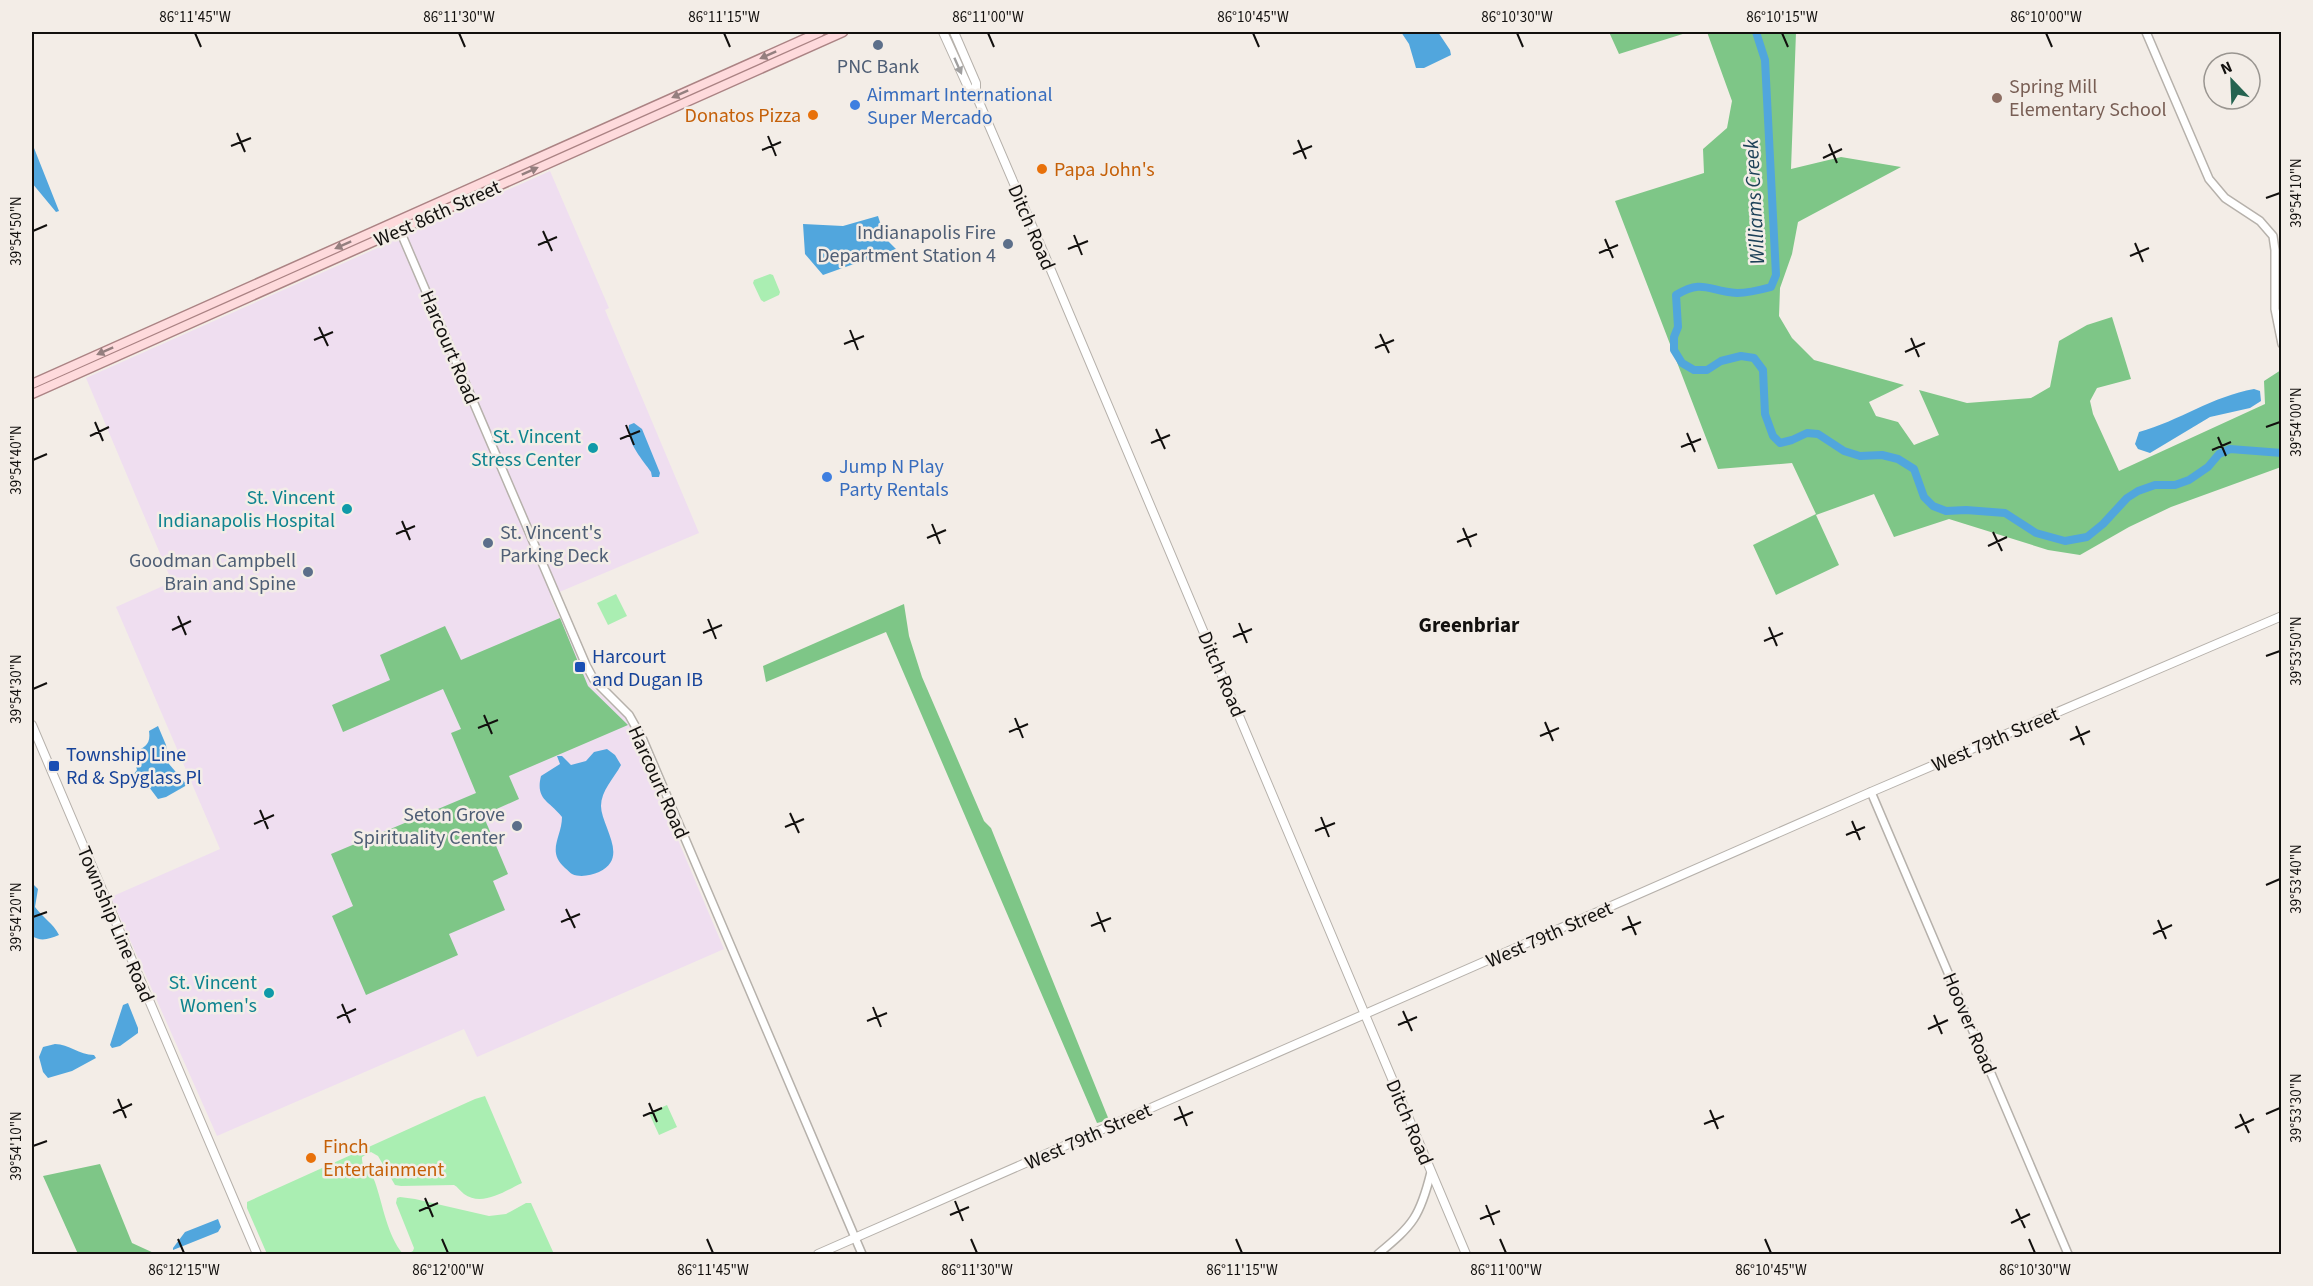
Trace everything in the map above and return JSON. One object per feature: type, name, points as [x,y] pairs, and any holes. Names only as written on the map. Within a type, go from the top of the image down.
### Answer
[{"type":"main road","name":"West 86th Street","points":[[32,394],[820,32]]},
{"type":"main road","name":"West 86th Street","points":[[32,384],[843,32]]},
{"type":"main road","name":"Ditch Road","points":[[943,32],[968,87],[976,95],[1466,1254]]},
{"type":"main road","name":"Ditch Road","points":[[954,32],[976,83],[976,95]]},
{"type":"main road","name":"West 79th Street","points":[[818,1254],[1871,792],[2282,616]]},
{"type":"main road","name":"Township Line Road","points":[[32,725],[257,1254]]},
{"type":"street","points":[[2146,32],[2210,179],[2225,198],[2260,221],[2273,236],[2275,309],[2282,344]]},
{"type":"street","name":"Harcourt Road","points":[[398,225],[589,670],[594,680],[624,708],[636,726],[862,1254]]},
{"type":"street","name":"Hoover Road","points":[[1871,792],[2068,1254]]},
{"type":"street","points":[[1378,1254],[1406,1231],[1416,1217],[1424,1202],[1431,1172]]},
{"type":"shaded area","points":[[550,171],[609,308],[605,310],[699,533],[550,596],[590,685],[627,719],[724,949],[477,1057],[464,1029],[217,1136],[111,897],[220,849],[116,607],[172,582],[86,378]]},
{"type":"green space","points":[[1609,32],[1689,32],[1619,54]]},
{"type":"green space","points":[[1707,32],[1796,32],[1791,169],[1841,157],[1901,167],[1798,222],[1792,254],[1780,288],[1779,316],[1792,338],[1814,360],[1904,385],[1869,402],[1876,416],[1898,422],[1914,445],[1939,435],[1919,390],[1967,403],[2031,398],[2050,387],[2059,341],[2087,325],[2112,317],[2131,379],[2097,388],[2090,401],[2093,414],[2119,471],[2265,404],[2264,381],[2281,370],[2281,467],[2171,507],[2129,527],[2080,555],[2048,550],[1949,519],[1894,537],[1874,494],[1816,515],[1839,565],[1776,595],[1753,545],[1816,514],[1792,463],[1718,469],[1615,201],[1704,173],[1703,149],[1727,128],[1732,101]]},
{"type":"green space","points":[[773,275],[780,292],[779,295],[764,302],[753,283],[754,280]]},
{"type":"green space","points":[[616,594],[627,616],[608,625],[597,603]]},
{"type":"green space","points":[[904,604],[909,636],[922,677],[984,821],[991,828],[1109,1120],[1097,1123],[886,632],[766,682],[763,666]]},
{"type":"green space","points":[[560,618],[588,686],[628,725],[509,776],[519,799],[483,815],[508,874],[493,881],[505,910],[449,934],[458,955],[366,995],[332,916],[353,906],[331,854],[476,793],[451,733],[461,729],[443,689],[343,732],[332,705],[390,680],[380,655],[445,626],[461,660]]},
{"type":"green space","points":[[485,1096],[522,1183],[493,1196],[478,1199],[464,1194],[454,1185],[395,1185],[378,1156],[371,1152],[362,1157],[363,1165],[374,1179],[389,1229],[403,1254],[267,1254],[247,1208],[247,1202]]},
{"type":"green space","points":[[667,1105],[677,1127],[659,1135],[649,1113]]},
{"type":"green space","points":[[100,1164],[132,1243],[156,1254],[78,1254],[43,1176]]},
{"type":"green space","points":[[397,1198],[489,1216],[506,1214],[526,1203],[531,1203],[554,1254],[407,1254],[414,1248],[396,1203]]},
{"type":"water","points":[[1401,32],[1438,32],[1451,55],[1424,68],[1416,68],[1409,44]]},
{"type":"water","points":[[32,143],[59,211],[56,212],[32,183]]},
{"type":"water","points":[[878,216],[885,238],[896,249],[823,275],[805,254],[803,224],[843,226]]},
{"type":"water","points":[[2254,389],[2260,391],[2261,401],[2250,408],[2210,417],[2150,453],[2138,449],[2135,444],[2139,432],[2224,397]]},
{"type":"water","points":[[634,423],[642,429],[660,473],[659,477],[652,477],[632,444],[629,425]]},
{"type":"water","points":[[158,726],[166,745],[169,764],[187,785],[158,799],[149,787],[137,785],[134,774],[137,770],[133,753],[146,745],[149,740],[149,731]]},
{"type":"water","points":[[607,749],[615,755],[621,765],[605,790],[601,806],[612,841],[612,859],[608,866],[599,872],[586,876],[571,874],[559,862],[557,856],[556,844],[562,817],[542,795],[541,776],[560,764],[557,756],[562,756],[571,765],[586,761],[594,752]]},
{"type":"water","points":[[32,883],[38,889],[35,907],[59,935],[48,939],[32,936]]},
{"type":"water","points":[[128,1003],[138,1033],[120,1046],[112,1048],[110,1045],[123,1005]]},
{"type":"water","points":[[55,1044],[94,1055],[96,1058],[72,1071],[48,1078],[43,1072],[39,1057],[43,1047]]},
{"type":"water","points":[[218,1219],[221,1227],[218,1232],[173,1250],[185,1232]]},
{"type":"waterway","name":"Williams Creek","points":[[1756,32],[1765,60],[1776,275],[1771,287],[1754,291],[1737,293],[1693,287],[1676,295],[1678,327],[1674,337],[1674,350],[1682,363],[1694,370],[1707,370],[1721,361],[1741,356],[1754,358],[1763,370],[1765,414],[1773,436],[1780,443],[1807,433],[1818,434],[1844,451],[1860,456],[1882,455],[1898,459],[1914,469],[1924,497],[1933,506],[1946,511],[2005,513],[2036,533],[2065,541],[2087,537],[2103,524],[2127,498],[2138,491],[2155,485],[2175,485],[2189,480],[2208,467],[2219,454],[2230,449],[2282,453]]},
{"type":"place","name":"PNC Bank","points":[[878,45]]},
{"type":"place","name":"Spring Mill Elementary School","points":[[1997,98]]},
{"type":"place","name":"Aimmart International Super Mercado","points":[[855,105]]},
{"type":"place","name":"Donatos Pizza","points":[[813,115]]},
{"type":"place","name":"Papa John's","points":[[1042,169]]},
{"type":"place","name":"Indianapolis Fire Department Station 4","points":[[1008,244]]},
{"type":"place","name":"St. Vincent Stress Center","points":[[593,448]]},
{"type":"place","name":"Jump N Play Party Rentals","points":[[827,477]]},
{"type":"place","name":"St. Vincent Indianapolis Hospital","points":[[347,509]]},
{"type":"place","name":"St. Vincent's Parking Deck","points":[[488,543]]},
{"type":"place","name":"Goodman Campbell Brain and Spine","points":[[308,572]]},
{"type":"place","name":"Harcourt and Dugan IB","points":[[580,667]]},
{"type":"place","name":"Township Line Rd & Spyglass Pl","points":[[54,766]]},
{"type":"place","name":"Seton Grove Spirituality Center","points":[[517,826]]},
{"type":"place","name":"St. Vincent Women's","points":[[269,993]]},
{"type":"place","name":"Finch Entertainment","points":[[311,1158]]},
{"type":"district","name":"Greenbriar","points":[[1469,625]]}]
